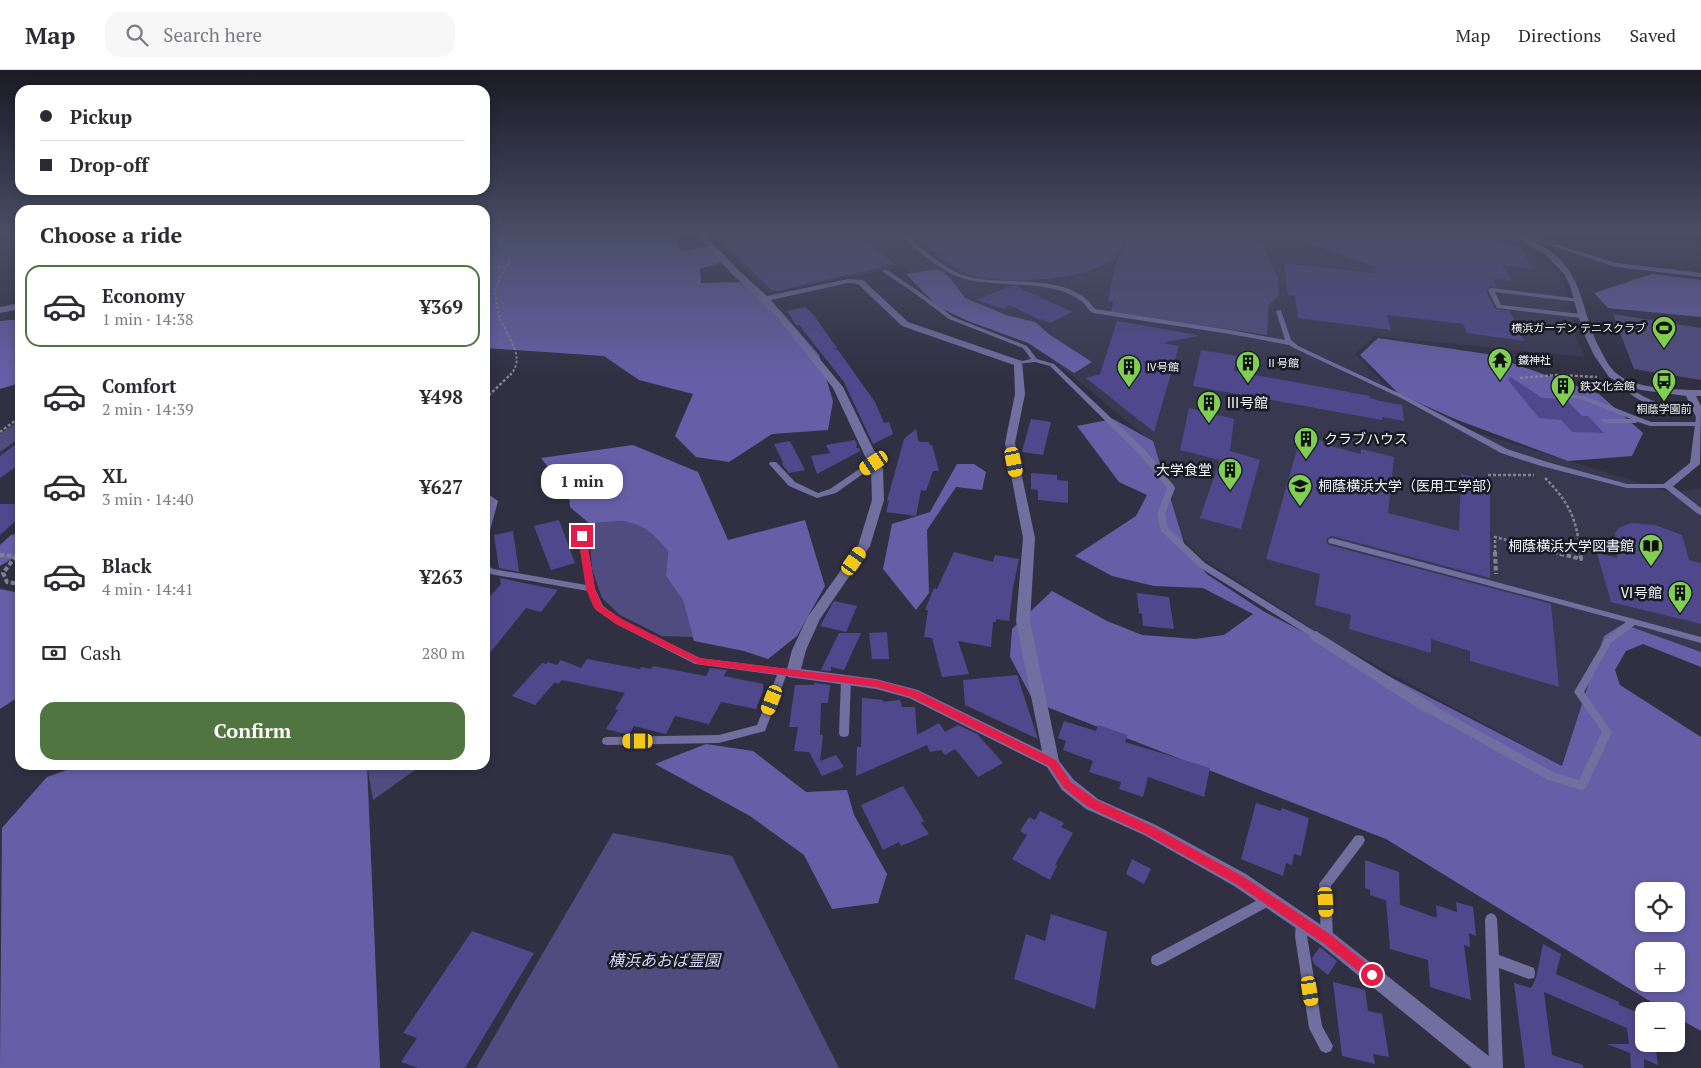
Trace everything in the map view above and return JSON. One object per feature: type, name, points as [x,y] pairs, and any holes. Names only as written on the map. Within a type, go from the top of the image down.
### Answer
[{"type":"street","points":[[746,282],[766,299],[838,387],[876,469],[878,500],[864,546],[814,618],[788,673],[876,684],[913,694],[1052,763]]},
{"type":"street","points":[[766,299],[845,282]]},
{"type":"street","points":[[855,282],[860,282],[905,324],[1019,363],[1020,394],[1010,443],[1029,538],[1023,621],[1052,763],[1068,785],[1092,804],[1150,830],[1240,880],[1327,939],[1488,1068]]},
{"type":"street","points":[[1572,282],[1577,290],[1581,316],[1592,342],[1612,376],[1619,380],[1690,394],[1701,393]]},
{"type":"street","points":[[0,310],[15,307]]},
{"type":"street","points":[[1667,486],[1695,464],[1700,417],[1690,394]]},
{"type":"street","points":[[1316,636],[1427,706]]},
{"type":"lane","points":[[901,282],[950,318],[1025,347],[1035,360]]},
{"type":"lane","points":[[991,282],[1042,285],[1062,290],[1088,302],[1093,311],[1290,343],[1336,367],[1405,398],[1504,451],[1596,479],[1627,486],[1667,486],[1701,512]]},
{"type":"lane","points":[[1578,300],[1491,290],[1499,307],[1581,316]]},
{"type":"lane","points":[[1279,311],[1283,330],[1290,343]]},
{"type":"lane","points":[[1019,363],[1035,360],[1052,365],[1143,454],[1171,488],[1161,514],[1164,529],[1202,565],[1316,636]]},
{"type":"lane","points":[[1619,380],[1629,391],[1650,404],[1700,417]]},
{"type":"lane","points":[[1565,395],[1585,398],[1650,424],[1700,417]]},
{"type":"lane","points":[[1605,422],[1640,421]]},
{"type":"lane","points":[[773,464],[792,484],[817,496],[832,491],[874,463]]},
{"type":"lane","points":[[490,498],[494,501],[490,516]]},
{"type":"lane","points":[[582,536],[591,589],[599,608],[619,622],[698,661],[788,673],[761,728],[719,739],[607,741]]},
{"type":"lane","points":[[1332,541],[1701,640]]},
{"type":"lane","points":[[490,571],[591,589]]},
{"type":"lane","points":[[1427,706],[1552,777],[1582,784],[1607,732],[1579,692],[1608,641],[1634,621]]},
{"type":"lane","points":[[844,733],[846,680]]},
{"type":"lane","points":[[1327,939],[1324,884],[1359,840]]},
{"type":"lane","points":[[1156,960],[1269,900]]},
{"type":"lane","points":[[1491,919],[1496,1068]]},
{"type":"lane","points":[[1302,922],[1301,936],[1316,1028],[1326,1046]]},
{"type":"lane","points":[[1492,959],[1529,973]]},
{"type":"path","points":[[490,394],[514,371],[517,359],[513,344],[499,315],[494,288],[499,282]]},
{"type":"path","points":[[1520,378],[1558,375],[1619,380]]},
{"type":"path","points":[[0,432],[15,421]]},
{"type":"path","points":[[1497,584],[1495,537],[1581,559],[1578,527],[1573,511],[1563,496],[1525,458]]},
{"type":"path","points":[[0,555],[15,556]]},
{"type":"path","points":[[15,557],[3,573],[7,582],[15,583]]},
{"type":"shaded area","points":[[490,282],[739,282],[780,310],[819,355],[833,401],[828,430],[772,434],[729,462],[696,457],[675,436],[693,394],[639,380],[604,356],[490,348]]},
{"type":"shaded area","points":[[758,282],[826,282],[769,293]]},
{"type":"shaded area","points":[[913,282],[953,282],[965,298],[1006,315],[1035,322],[1050,335],[1092,362],[1074,373],[1028,343],[968,321],[938,307]]},
{"type":"shaded area","points":[[920,282],[1563,282],[1575,335],[1585,357],[1375,336],[1355,354],[1394,394],[1465,429],[1673,493],[1701,488],[1701,655],[1630,627],[1562,766],[1331,641],[1201,557],[1167,523],[1151,441],[1029,340],[941,301]]},
{"type":"shaded area","points":[[1629,282],[1701,282],[1701,317],[1608,308],[1594,293]]},
{"type":"shaded area","points":[[15,320],[15,384],[0,389],[0,321]]},
{"type":"shaded area","points":[[1378,338],[1487,354],[1599,394],[1643,433],[1632,456],[1568,461],[1455,419],[1399,394],[1360,355]]},
{"type":"shaded area","points":[[1113,419],[1153,441],[1187,553],[1208,575],[1263,611],[1562,766],[1604,636],[1623,624],[1701,652],[1701,667],[1643,644],[1626,651],[1615,670],[1620,685],[1701,737],[1701,1031],[1685,1022],[1685,1002],[1651,1002],[1635,992],[1685,992],[1685,942],[1635,942],[1635,992],[1386,839],[1034,702],[1010,657],[1012,629],[1052,591],[1107,621],[1142,635],[1195,639],[1224,635],[1253,614],[1203,588],[1154,586],[1112,576],[1075,556],[1136,516],[1147,495],[1119,482],[1077,426]]},
{"type":"shaded area","points":[[633,445],[698,472],[728,540],[805,520],[825,586],[797,636],[768,659],[744,651],[694,641],[683,600],[666,576],[668,551],[643,527],[615,521],[590,524],[570,507],[569,494],[541,458]]},
{"type":"shaded area","points":[[957,464],[974,464],[986,472],[982,490],[956,487],[927,530],[929,593],[916,610],[883,569],[892,524],[930,512]]},
{"type":"shaded area","points":[[15,534],[15,557],[0,566],[0,545],[11,535]]},
{"type":"shaded area","points":[[0,589],[15,592],[15,699],[0,709]]},
{"type":"shaded area","points":[[706,744],[753,751],[806,792],[847,790],[854,815],[887,874],[878,903],[832,909],[804,855],[750,816],[655,764]]},
{"type":"shaded area","points":[[67,770],[367,770],[380,1068],[0,1068],[2,828],[47,777]]},
{"type":"green space","points":[[763,282],[819,282],[778,291],[771,290]]},
{"type":"green space","points":[[1112,282],[1278,282],[1279,295],[1269,305],[1267,335],[1111,312],[1113,302],[1108,301]]},
{"type":"green space","name":"横浜ガーデン テニスクラブ","points":[[1613,314],[1701,328],[1701,380],[1634,369]]},
{"type":"green space","points":[[15,424],[15,442],[0,452],[0,434]]},
{"type":"green space","points":[[610,521],[635,522],[655,535],[668,551],[666,576],[683,599],[693,637],[662,636],[620,615],[602,598],[592,569],[589,527],[590,524]]},
{"type":"green space","points":[[368,770],[415,770],[373,800]]},
{"type":"green space","name":"横浜あおば霊園","points":[[613,833],[732,856],[839,1068],[476,1068]]},
{"type":"building","points":[[1286,282],[1495,282],[1497,287],[1490,286],[1486,291],[1495,309],[1510,311],[1524,341],[1467,333],[1463,324],[1387,315],[1391,330],[1298,318],[1295,296],[1288,295]]},
{"type":"building","points":[[1010,286],[1016,286],[1072,312],[1050,323],[1009,305],[1004,309],[977,300]]},
{"type":"building","points":[[805,307],[813,314],[837,348],[834,349],[838,350],[875,402],[884,423],[889,422],[893,434],[873,444],[844,382],[799,325],[796,325],[787,311]]},
{"type":"building","points":[[1117,321],[1197,335],[1163,343],[1179,346],[1154,432],[1086,378],[1100,374]]},
{"type":"building","name":"Ⅱ号館","points":[[1201,350],[1237,356],[1234,371],[1370,396],[1370,398],[1380,401],[1402,405],[1404,421],[1382,417],[1382,420],[1193,386]]},
{"type":"building","points":[[1511,377],[1542,398],[1566,399],[1582,416],[1588,416],[1604,433],[1572,432],[1561,420],[1539,418],[1508,380]]},
{"type":"building","points":[[1189,408],[1234,419],[1230,451],[1260,460],[1241,529],[1200,518],[1220,460],[1180,450]]},
{"type":"building","points":[[1031,419],[1051,422],[1043,455],[1022,452]]},
{"type":"building","points":[[916,429],[920,442],[929,442],[932,445],[939,471],[933,471],[926,491],[921,490],[916,516],[886,512],[889,501],[887,501],[904,439]]},
{"type":"building","points":[[1301,435],[1323,441],[1323,444],[1361,454],[1361,449],[1394,457],[1388,513],[1459,531],[1461,474],[1490,481],[1490,578],[1332,536],[1327,538],[1326,542],[1329,545],[1551,604],[1559,687],[1470,661],[1470,651],[1431,639],[1431,653],[1349,629],[1351,615],[1315,605],[1320,574],[1266,559]]},
{"type":"building","points":[[855,440],[856,448],[859,448],[860,451],[817,474],[811,456],[830,453],[826,445]]},
{"type":"building","points":[[790,441],[805,470],[789,473],[782,464],[783,462],[774,444]]},
{"type":"building","points":[[15,445],[15,468],[0,478],[0,456]]},
{"type":"building","points":[[1031,473],[1057,475],[1057,480],[1068,481],[1068,503],[1038,500],[1038,490],[1031,489]]},
{"type":"building","points":[[0,504],[15,504],[15,522],[0,535]]},
{"type":"building","points":[[559,520],[575,563],[551,570],[534,526]]},
{"type":"building","name":"桐蔭横浜大学図書館","points":[[1631,523],[1655,525],[1682,535],[1689,560],[1701,563],[1701,624],[1611,602],[1597,553],[1617,558],[1615,533],[1620,527]]},
{"type":"building","points":[[513,531],[519,572],[499,568],[494,535]]},
{"type":"building","points":[[954,552],[993,562],[995,555],[1019,559],[1009,621],[996,619],[996,622],[993,622],[991,647],[958,641],[969,674],[942,677],[932,638],[924,637],[928,610],[925,610],[934,588],[937,589]]},
{"type":"building","points":[[500,578],[558,590],[541,612],[526,608],[490,653],[490,596],[501,584]]},
{"type":"building","points":[[1137,593],[1169,597],[1174,629],[1143,626],[1142,614],[1139,613]]},
{"type":"building","points":[[834,601],[857,606],[846,632],[820,626]]},
{"type":"building","points":[[887,632],[889,659],[872,659],[869,633]]},
{"type":"building","points":[[839,633],[861,633],[844,670],[831,667],[831,671],[821,670]]},
{"type":"building","points":[[587,659],[640,669],[641,667],[651,669],[653,666],[706,676],[710,668],[727,670],[724,676],[763,684],[763,691],[756,709],[721,702],[709,724],[675,716],[666,734],[634,726],[629,735],[606,729],[618,710],[615,709],[625,693],[562,680],[558,684],[555,682],[535,705],[512,696],[542,663],[546,664],[548,662],[557,665],[561,660],[581,668]]},
{"type":"building","points":[[1017,675],[1038,739],[965,705],[963,680]]},
{"type":"building","points":[[815,683],[830,685],[828,703],[821,703],[820,735],[823,735],[820,761],[836,755],[844,767],[822,776],[809,752],[794,751],[798,727],[789,727],[795,685],[813,685]]},
{"type":"building","points":[[862,698],[883,700],[883,702],[900,700],[902,707],[915,707],[917,735],[939,723],[945,732],[958,725],[977,734],[1003,763],[978,777],[955,749],[945,755],[941,750],[930,752],[927,745],[856,776],[857,747],[861,747]]},
{"type":"building","points":[[1064,721],[1096,731],[1098,725],[1128,735],[1125,742],[1210,768],[1204,797],[1148,777],[1143,797],[1119,789],[1121,782],[1089,772],[1093,761],[1063,750],[1066,741],[1058,738]]},
{"type":"building","points":[[903,786],[924,821],[921,823],[929,834],[901,846],[899,842],[883,850],[861,805]]},
{"type":"building","points":[[1256,803],[1281,811],[1282,808],[1309,818],[1301,856],[1294,854],[1292,865],[1286,863],[1283,876],[1241,859]]},
{"type":"building","points":[[1040,811],[1064,823],[1061,827],[1073,833],[1055,865],[1057,866],[1050,880],[1012,859],[1027,835],[1020,831],[1029,817],[1035,820]]},
{"type":"building","points":[[1132,859],[1151,869],[1144,884],[1126,874]]},
{"type":"building","points":[[1365,860],[1399,872],[1400,905],[1370,895],[1370,890],[1365,888]]},
{"type":"building","points":[[1386,900],[1437,918],[1436,905],[1457,912],[1456,902],[1473,907],[1476,936],[1469,933],[1470,947],[1464,945],[1471,1000],[1430,987],[1428,960],[1390,949]]},
{"type":"building","points":[[1051,914],[1107,932],[1095,1009],[1014,979],[1026,934],[1045,941]]},
{"type":"building","points":[[472,931],[534,953],[465,1068],[418,1068],[401,1062],[417,1038],[403,1033]]},
{"type":"building","points":[[1543,944],[1561,954],[1556,974],[1619,1002],[1619,1005],[1635,1011],[1635,1052],[1656,1052],[1658,1065],[1644,1059],[1644,1068],[1631,1068],[1630,1053],[1607,1044],[1629,1044],[1627,1028],[1544,992],[1552,1055],[1583,1065],[1583,1068],[1525,1068],[1514,983],[1531,988],[1536,978]]},
{"type":"building","points":[[1320,947],[1337,961],[1328,975],[1314,964],[1312,958]]},
{"type":"building","points":[[1333,982],[1365,990],[1368,1011],[1382,1014],[1389,1057],[1373,1054],[1375,1064],[1342,1056]]},
{"type":"place","name":"横浜ガーデン テニスクラブ","points":[[1664,349]]},
{"type":"place","name":"鐵神社","points":[[1500,381]]},
{"type":"place","name":"Ⅱ号館","points":[[1248,384]]},
{"type":"place","name":"Ⅳ号館","points":[[1129,388]]},
{"type":"place","name":"桐蔭学園前","points":[[1664,402]]},
{"type":"place","name":"鉄文化会館","points":[[1563,407]]},
{"type":"place","name":"Ⅲ号館","points":[[1209,424]]},
{"type":"place","name":"クラブハウス","points":[[1306,460]]},
{"type":"place","name":"大学食堂","points":[[1230,491]]},
{"type":"place","name":"桐蔭横浜大学（医用工学部）","points":[[1300,507]]},
{"type":"place","name":"桐蔭横浜大学図書館","points":[[1651,567]]},
{"type":"place","name":"Ⅵ号館","points":[[1680,614]]},
{"type":"route","points":[[582,536],[591,589],[599,608],[619,622],[698,661],[876,684],[913,694],[1052,763],[1068,785],[1092,804],[1150,830],[1240,880],[1327,939],[1372,975]]}]
